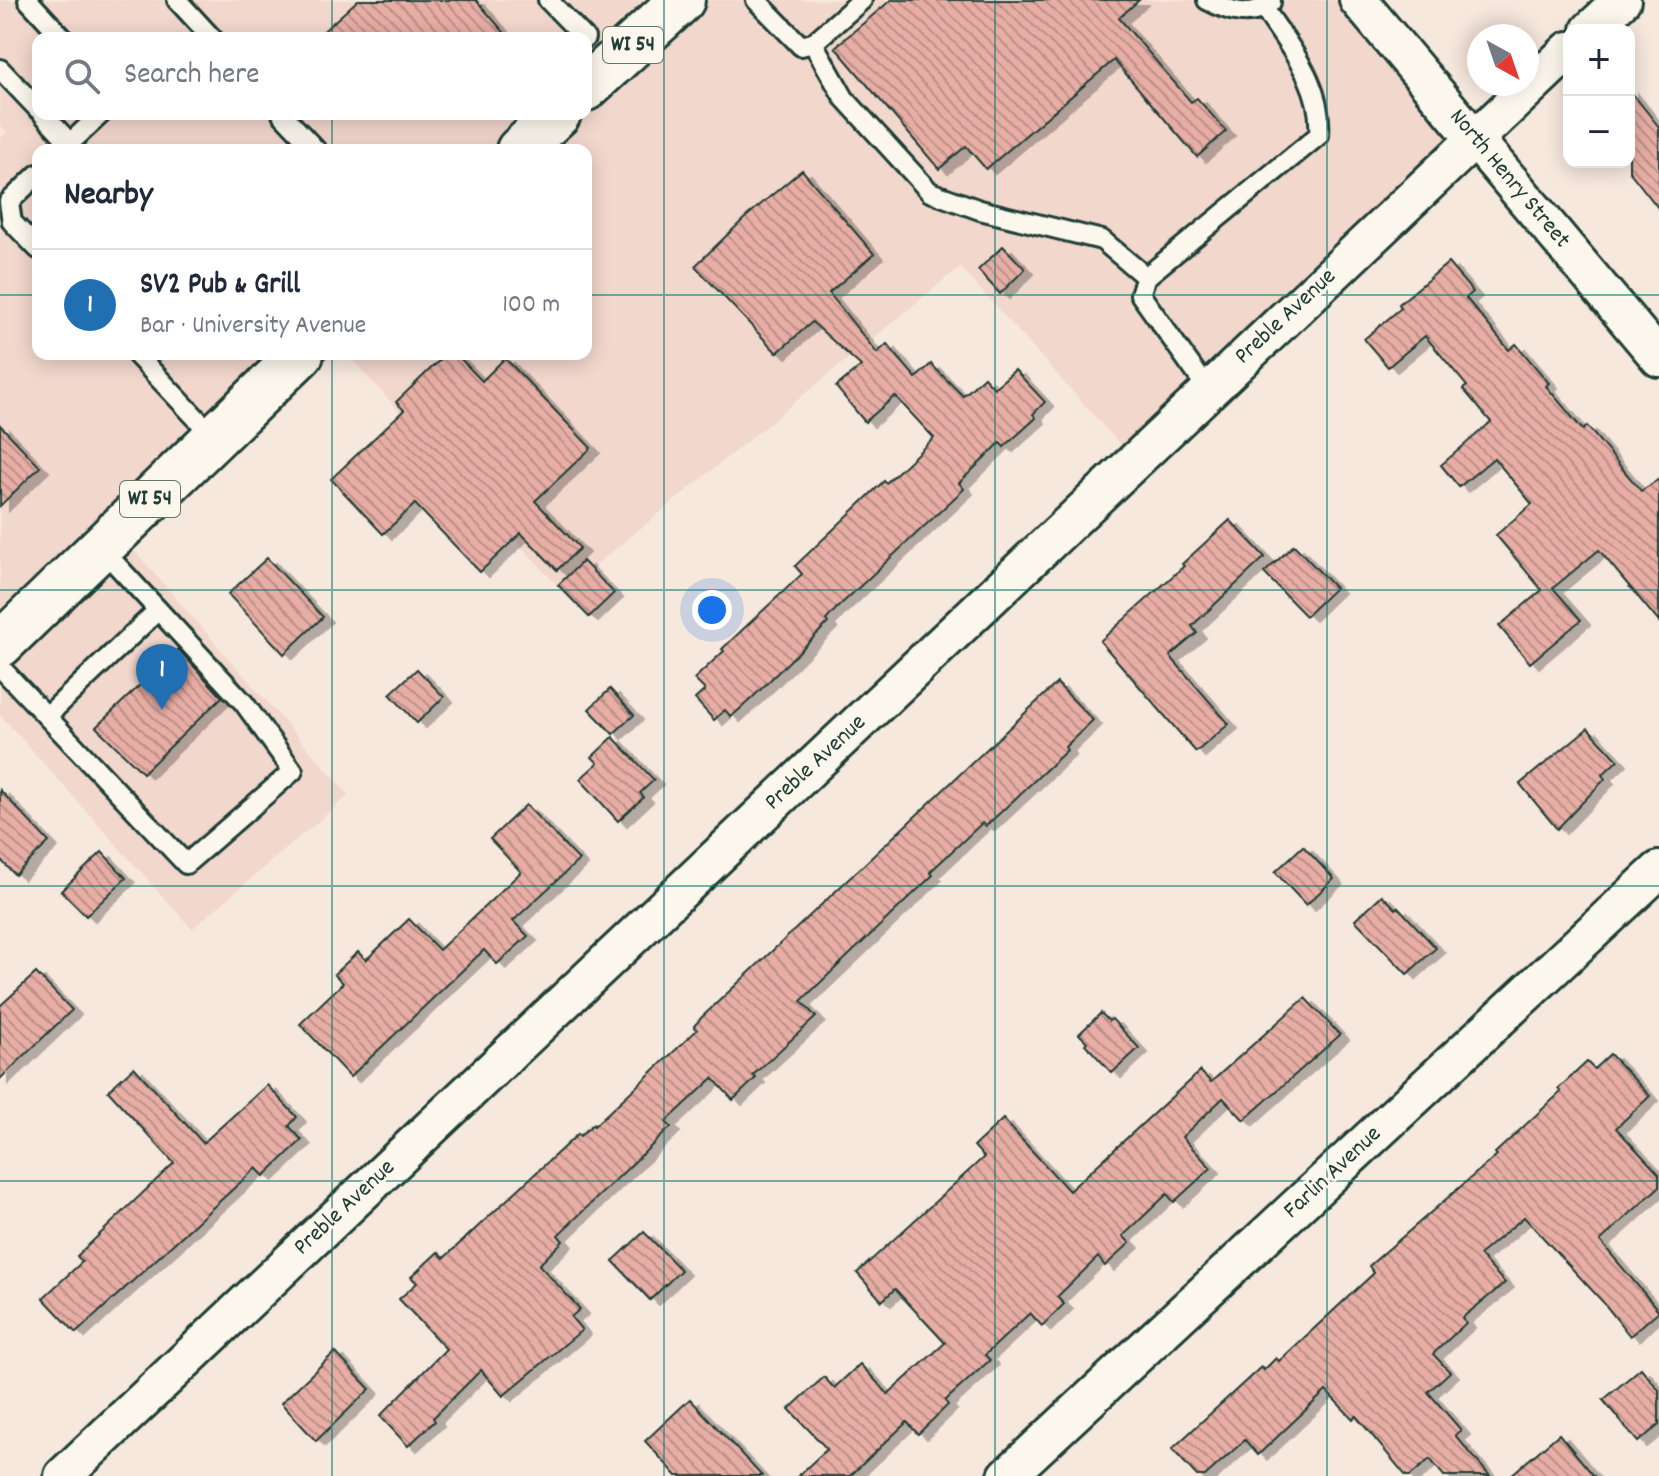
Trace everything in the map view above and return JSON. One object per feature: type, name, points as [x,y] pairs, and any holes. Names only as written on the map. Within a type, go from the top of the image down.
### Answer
[{"type":"main road","name":"WI 54","points":[[592,57],[681,0]]},
{"type":"main road","points":[[526,144],[552,120]]},
{"type":"main road","name":"WI 54","points":[[0,645],[295,360]]},
{"type":"street","name":"North Henry Street","points":[[1358,0],[1659,358]]},
{"type":"street","points":[[1596,24],[1622,0]]},
{"type":"street","name":"Preble Avenue","points":[[63,1476],[1563,56]]},
{"type":"street","name":"Farlin Avenue","points":[[1007,1476],[1659,870]]},
{"type":"lane","points":[[28,0],[57,32]]},
{"type":"lane","points":[[177,0],[204,32]]},
{"type":"lane","points":[[548,0],[573,32]]},
{"type":"lane","points":[[756,0],[801,46],[813,43],[862,0]]},
{"type":"lane","points":[[1207,0],[1224,9],[1245,13],[1268,4],[1314,87],[1320,116],[1319,135],[1146,277],[1140,294],[1209,391]]},
{"type":"lane","points":[[813,43],[844,98],[930,192],[980,210],[1102,240],[1146,277]]},
{"type":"lane","points":[[0,69],[32,103]]},
{"type":"lane","points":[[47,120],[65,144]]},
{"type":"lane","points":[[68,144],[94,120]]},
{"type":"lane","points":[[288,120],[310,144]]},
{"type":"lane","points":[[32,180],[9,202],[12,222],[32,243]]},
{"type":"lane","points":[[142,360],[214,437]]},
{"type":"lane","points":[[0,667],[186,864],[293,771],[244,703],[100,547]]},
{"type":"lane","points":[[47,716],[158,610]]},
{"type":"shaded area","points":[[0,0],[1358,0],[1475,139],[1135,461],[960,267],[563,592],[352,360],[592,360],[592,144],[32,144],[32,360],[295,360],[117,531],[349,795],[192,929],[0,715],[0,139],[7,132],[0,125]]},
{"type":"building","points":[[358,0],[476,0],[504,32],[323,32]]},
{"type":"building","points":[[891,0],[1139,0],[1119,18],[1191,102],[1197,98],[1226,131],[1197,157],[1114,60],[986,169],[966,146],[939,169],[835,47]]},
{"type":"building","points":[[1635,97],[1659,127],[1659,209],[1629,168],[1635,168]]},
{"type":"building","points":[[802,170],[874,254],[829,293],[877,353],[887,344],[916,378],[931,364],[963,396],[984,377],[994,388],[1015,370],[1045,402],[1033,414],[1036,418],[1004,447],[1000,443],[959,483],[964,489],[837,608],[826,620],[828,623],[751,699],[731,717],[725,710],[714,720],[695,699],[705,690],[694,679],[802,574],[795,566],[934,438],[895,396],[865,422],[836,387],[861,366],[812,322],[777,353],[695,266],[747,216]]},
{"type":"building","points":[[1003,246],[1025,269],[1000,294],[978,270]]},
{"type":"building","points":[[1448,263],[1473,292],[1466,298],[1509,350],[1516,344],[1583,430],[1587,426],[1641,491],[1659,479],[1659,622],[1599,550],[1553,588],[1581,620],[1530,663],[1499,626],[1542,590],[1496,535],[1532,504],[1494,458],[1459,487],[1441,465],[1491,422],[1463,389],[1467,386],[1425,336],[1388,367],[1364,339],[1401,308],[1399,304]]},
{"type":"building","points":[[440,360],[462,360],[482,381],[503,360],[507,360],[591,448],[535,501],[580,548],[557,570],[521,533],[480,572],[415,504],[383,534],[331,479],[404,410],[396,402]]},
{"type":"building","points":[[0,425],[40,467],[0,506]]},
{"type":"building","points":[[1230,520],[1265,557],[1192,626],[1197,633],[1170,656],[1229,724],[1196,752],[1100,641]]},
{"type":"building","points":[[1294,545],[1335,588],[1306,616],[1264,573]]},
{"type":"building","points":[[267,558],[323,617],[284,654],[228,594]]},
{"type":"building","points":[[583,561],[614,593],[589,617],[558,585]]},
{"type":"building","points":[[178,649],[222,697],[143,773],[96,727]]},
{"type":"building","points":[[417,669],[444,697],[417,723],[390,694]]},
{"type":"building","points":[[1057,683],[1093,720],[1065,747],[1067,750],[986,826],[982,823],[930,872],[933,875],[801,1001],[816,1017],[753,1075],[756,1078],[733,1100],[713,1078],[666,1122],[671,1127],[558,1235],[563,1241],[539,1265],[580,1309],[571,1317],[582,1330],[503,1396],[481,1370],[408,1446],[380,1416],[446,1349],[399,1299],[417,1283],[411,1277],[438,1252],[444,1258],[578,1134],[580,1136],[594,1126],[697,1030],[694,1026],[702,1017]]},
{"type":"building","points":[[610,689],[634,715],[613,734],[589,709]]},
{"type":"building","points":[[1588,728],[1618,760],[1602,775],[1605,779],[1557,829],[1520,784]]},
{"type":"building","points":[[613,737],[654,780],[640,793],[644,797],[618,821],[580,779],[598,763],[592,757]]},
{"type":"building","points":[[0,790],[49,842],[15,875],[0,859]]},
{"type":"building","points":[[526,805],[579,860],[513,921],[528,936],[497,964],[484,950],[350,1077],[300,1024],[343,983],[334,974],[358,952],[366,960],[409,919],[439,950],[521,872],[490,839]]},
{"type":"building","points":[[1303,846],[1334,879],[1306,905],[1275,872]]},
{"type":"building","points":[[102,852],[126,878],[86,916],[61,891]]},
{"type":"building","points":[[1382,895],[1396,909],[1398,907],[1436,948],[1407,974],[1355,920]]},
{"type":"building","points":[[36,973],[72,1010],[0,1079],[0,1006]]},
{"type":"building","points":[[1305,998],[1340,1035],[1244,1120],[1223,1098],[1182,1137],[1211,1168],[1174,1202],[1167,1194],[1123,1236],[1130,1243],[1105,1266],[1098,1257],[1057,1297],[1064,1304],[1042,1326],[1030,1313],[985,1355],[990,1360],[945,1401],[948,1405],[918,1434],[907,1422],[850,1476],[798,1476],[827,1449],[789,1409],[824,1377],[834,1388],[860,1364],[888,1394],[945,1343],[895,1289],[882,1301],[857,1273],[984,1157],[974,1146],[1003,1119],[1069,1191],[1200,1071],[1211,1082]]},
{"type":"building","points":[[1101,1013],[1109,1021],[1112,1019],[1139,1048],[1112,1073],[1079,1034]]},
{"type":"building","points":[[1610,1054],[1650,1096],[1616,1128],[1659,1174],[1659,1187],[1600,1241],[1659,1311],[1630,1336],[1603,1302],[1524,1217],[1479,1255],[1505,1283],[1462,1318],[1466,1323],[1433,1354],[1450,1372],[1428,1392],[1461,1430],[1455,1435],[1490,1476],[1444,1476],[1430,1459],[1406,1476],[1356,1416],[1353,1419],[1326,1391],[1258,1455],[1245,1440],[1205,1476],[1197,1476],[1172,1449],[1261,1367],[1264,1370],[1276,1358],[1279,1361],[1374,1273],[1369,1266],[1497,1155],[1495,1153],[1561,1092],[1558,1089],[1587,1062],[1594,1069]]},
{"type":"building","points":[[134,1067],[203,1143],[267,1085],[297,1117],[289,1126],[302,1140],[264,1176],[256,1168],[76,1333],[43,1298],[82,1262],[77,1256],[174,1163],[108,1091]]},
{"type":"building","points":[[644,1232],[681,1270],[650,1300],[613,1261]]},
{"type":"building","points":[[335,1352],[370,1389],[316,1441],[281,1403]]},
{"type":"building","points":[[1641,1368],[1659,1390],[1659,1425],[1638,1442],[1603,1400]]},
{"type":"building","points":[[690,1399],[762,1476],[677,1476],[645,1441]]},
{"type":"building","points":[[1559,1434],[1594,1476],[1510,1476]]},
{"type":"place","name":"SV2 Pub & Grill","points":[[162,710]]}]
